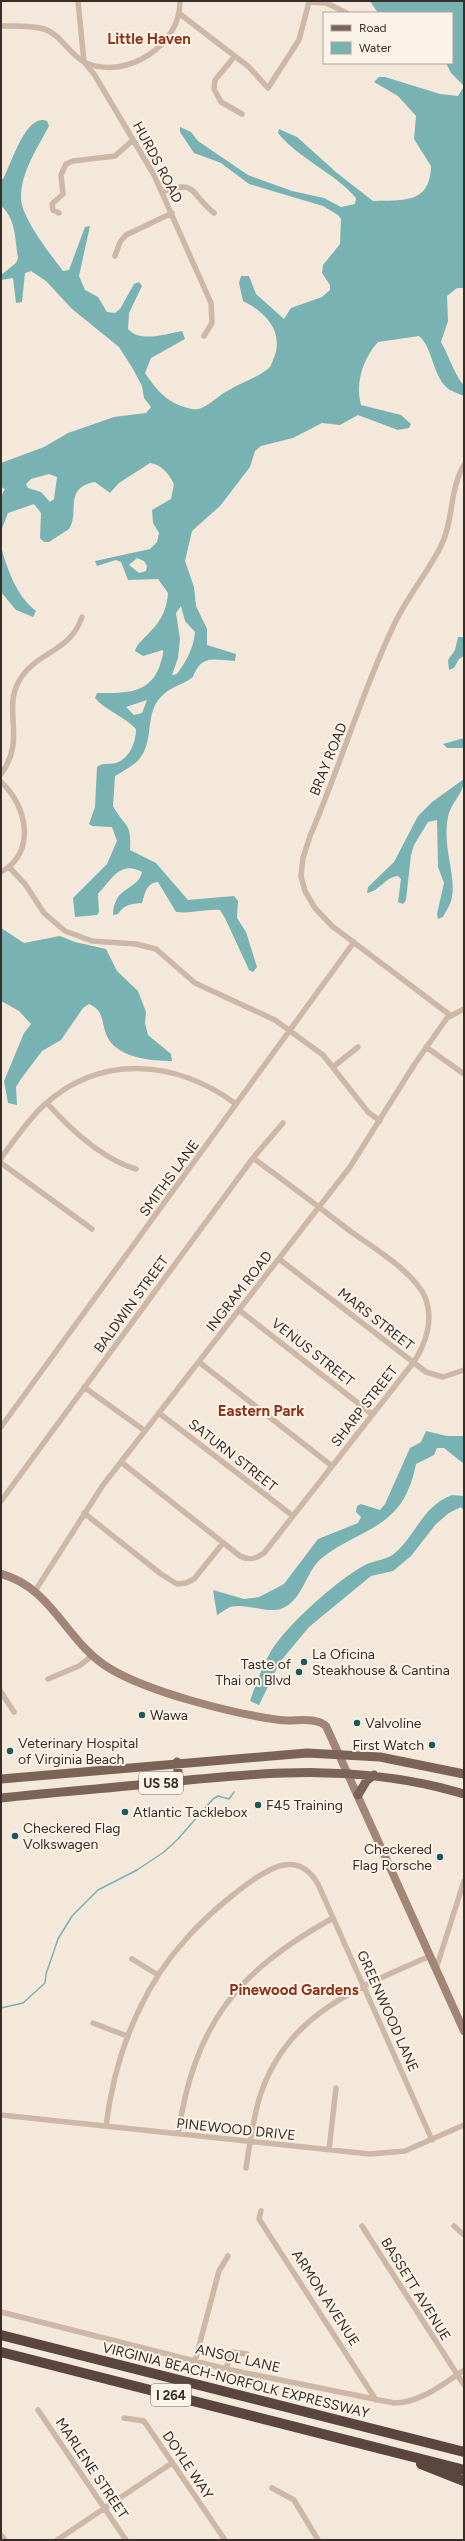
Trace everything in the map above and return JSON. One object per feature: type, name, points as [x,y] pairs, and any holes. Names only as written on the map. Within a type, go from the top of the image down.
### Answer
[{"type":"highway","name":"VIRGINIA BEACH-NORFOLK EXPRESSWAY","points":[[1,2335],[464,2452]]},
{"type":"highway","name":"I 264","points":[[1,2352],[464,2470]]},
{"type":"highway","points":[[395,2452],[464,2481]]},
{"type":"main road","name":"US 58","points":[[1,1779],[277,1754],[340,1753],[394,1759],[464,1774]]},
{"type":"main road","points":[[177,1762],[178,1781]]},
{"type":"main road","name":"US 58","points":[[1,1798],[276,1772],[348,1772],[374,1775],[427,1784],[464,1794]]},
{"type":"main road","points":[[358,1795],[367,1780],[374,1775]]},
{"type":"street","points":[[78,1],[84,62],[106,67],[135,61],[162,44],[172,33],[180,14],[180,1]]},
{"type":"street","points":[[180,14],[249,67],[268,88],[299,40],[309,2],[326,3],[345,12]]},
{"type":"street","name":"HURDS ROAD","points":[[1,26],[39,28],[50,31],[84,62],[94,74],[162,192],[213,310],[212,323],[204,336]]},
{"type":"street","points":[[235,56],[216,80],[214,88],[221,102],[242,114]]},
{"type":"street","points":[[59,213],[54,210],[52,204],[63,194],[62,175],[66,164],[73,161],[115,156],[133,140]]},
{"type":"street","points":[[162,192],[181,186],[188,186],[214,213]]},
{"type":"street","points":[[115,256],[120,242],[126,235],[172,213]]},
{"type":"street","name":"BRAY ROAD","points":[[450,1015],[332,926],[308,898],[301,876],[303,858],[385,644],[403,607],[438,551],[450,526],[456,484],[464,465]]},
{"type":"street","points":[[1,774],[13,754],[13,702],[19,680],[31,666],[71,639],[82,617]]},
{"type":"street","points":[[1,782],[19,804],[24,821],[21,850],[9,867],[1,872]]},
{"type":"street","points":[[9,867],[25,884],[44,913],[65,931],[92,940],[136,944],[156,950],[195,983],[263,1012],[323,1056],[334,1067],[368,1112],[380,1121]]},
{"type":"street","name":"SMITHS LANE","points":[[1,1427],[354,942]]},
{"type":"street","points":[[450,1015],[464,1010]]},
{"type":"street","name":"INGRAM ROAD","points":[[35,1591],[84,1513],[121,1462],[320,1207],[357,1157],[426,1047],[450,1015]]},
{"type":"street","points":[[334,1067],[358,1047]]},
{"type":"street","points":[[426,1047],[464,1074]]},
{"type":"street","points":[[1,1158],[26,1124],[47,1103],[68,1088],[93,1077],[116,1071],[144,1069],[170,1072],[193,1078],[236,1104]]},
{"type":"street","points":[[47,1103],[70,1126],[106,1154],[121,1163],[136,1169]]},
{"type":"street","name":"BALDWIN STREET","points":[[1,1501],[253,1158],[283,1123]]},
{"type":"street","name":"SHARP STREET","points":[[121,1462],[243,1558],[256,1558],[264,1553],[412,1362],[424,1344],[428,1330],[428,1310],[423,1293],[403,1272],[320,1207],[253,1158]]},
{"type":"street","points":[[1,1163],[92,1229]]},
{"type":"street","name":"MARS STREET","points":[[279,1259],[412,1362],[435,1376],[449,1376],[464,1370]]},
{"type":"street","name":"VENUS STREET","points":[[239,1310],[372,1414]]},
{"type":"street","points":[[199,1362],[332,1466]]},
{"type":"street","points":[[84,1387],[145,1431]]},
{"type":"street","name":"SATURN STREET","points":[[159,1413],[293,1516]]},
{"type":"street","points":[[84,1513],[161,1574],[178,1584],[186,1583],[194,1579],[223,1542]]},
{"type":"street","points":[[1,1574],[14,1578],[35,1591],[92,1656],[126,1677],[185,1698],[269,1718],[320,1722],[329,1729],[464,2031]]},
{"type":"street","points":[[48,1679],[79,1666],[92,1656]]},
{"type":"street","points":[[1,1692],[14,1712]]},
{"type":"street","name":"GREENWOOD LANE","points":[[158,1975],[186,1939],[219,1906],[246,1885],[277,1866],[291,1864],[305,1868],[315,1878],[432,2140]]},
{"type":"street","points":[[436,1970],[464,1881]]},
{"type":"street","points":[[178,2134],[187,2086],[194,2064],[222,2010],[245,1981],[272,1956],[299,1937],[333,1918]]},
{"type":"street","points":[[246,2168],[261,2093],[282,2050],[311,2018],[343,1996],[364,1985],[430,1956]]},
{"type":"street","points":[[106,2126],[112,2089],[127,2036],[158,1975],[132,1959]]},
{"type":"street","points":[[94,2024],[127,2036]]},
{"type":"street","points":[[329,2150],[336,2088]]},
{"type":"street","name":"PINEWOOD DRIVE","points":[[1,2115],[250,2142],[383,2154],[405,2150],[464,2126]]},
{"type":"street","name":"ARMON AVENUE","points":[[261,2211],[259,2219],[376,2400]]},
{"type":"street","name":"BASSETT AVENUE","points":[[362,2226],[464,2385]]},
{"type":"street","points":[[454,2226],[464,2235]]},
{"type":"street","points":[[195,2361],[219,2271],[228,2256]]},
{"type":"street","name":"ANSOL LANE","points":[[1,2312],[226,2369],[376,2400],[400,2403],[414,2400],[464,2370]]},
{"type":"street","points":[[226,2369],[232,2352],[247,2354]]},
{"type":"street","name":"MARLENE STREET","points":[[38,2410],[126,2540]]},
{"type":"street","name":"DOYLE WAY","points":[[124,2418],[144,2421],[224,2540]]},
{"type":"street","points":[[57,2540],[172,2463]]},
{"type":"street","points":[[272,2488],[294,2500],[318,2540]]},
{"type":"street","points":[[1,2535],[5,2540]]},
{"type":"water","points":[[370,1],[464,1],[464,86],[451,73],[446,64],[453,64],[453,12],[377,12]]},
{"type":"water","points":[[379,77],[385,77],[440,94],[458,96],[464,86],[464,288],[457,288],[447,296],[448,321],[441,342],[455,371],[464,385],[464,396],[450,390],[444,385],[436,371],[428,348],[419,336],[378,342],[364,363],[359,388],[361,405],[401,415],[411,424],[409,428],[398,430],[358,415],[340,425],[322,423],[293,438],[261,446],[255,451],[250,467],[220,506],[192,531],[185,561],[194,587],[196,606],[207,629],[207,645],[236,654],[235,661],[209,660],[204,662],[196,670],[193,677],[164,694],[155,704],[147,744],[140,758],[115,776],[113,806],[129,830],[130,850],[156,863],[188,900],[234,896],[238,901],[237,918],[246,932],[257,967],[253,972],[249,970],[220,910],[176,912],[158,882],[151,884],[148,887],[142,903],[128,905],[118,914],[113,915],[114,905],[117,898],[140,878],[142,872],[134,869],[128,868],[117,873],[98,894],[99,912],[97,915],[75,917],[73,898],[107,864],[117,841],[112,827],[92,826],[89,824],[95,807],[97,767],[99,765],[121,761],[131,749],[136,734],[136,729],[131,724],[99,703],[95,698],[97,693],[126,692],[143,687],[150,682],[155,675],[163,656],[163,650],[143,656],[135,651],[139,643],[154,628],[160,619],[165,609],[168,593],[158,579],[128,580],[121,562],[116,560],[97,566],[95,561],[150,549],[157,542],[159,533],[153,523],[152,510],[171,499],[174,484],[164,470],[150,463],[119,483],[110,493],[95,482],[85,485],[79,489],[74,501],[72,522],[69,529],[49,542],[44,542],[40,538],[41,513],[34,504],[8,513],[1,531],[1,496],[5,489],[1,487],[1,463],[44,447],[68,433],[114,417],[146,413],[151,407],[144,398],[142,386],[133,369],[119,347],[72,309],[46,281],[31,271],[25,273],[22,302],[16,303],[13,278],[1,280],[1,275],[16,263],[18,258],[12,223],[10,217],[1,206],[1,178],[3,179],[20,141],[32,124],[39,120],[47,121],[49,126],[31,160],[24,178],[21,197],[25,214],[44,246],[63,271],[69,270],[85,227],[90,226],[79,276],[85,290],[98,297],[107,312],[115,313],[120,309],[134,284],[139,282],[142,286],[129,313],[128,329],[139,336],[146,337],[182,331],[185,339],[151,358],[145,373],[154,386],[164,396],[176,404],[197,409],[206,406],[225,392],[270,367],[275,355],[277,346],[274,330],[270,322],[258,310],[243,301],[239,283],[241,276],[249,276],[256,294],[284,319],[291,308],[322,297],[330,290],[330,285],[322,273],[323,265],[340,244],[341,219],[338,215],[323,206],[249,184],[221,163],[194,153],[180,132],[180,127],[191,132],[198,141],[248,175],[292,191],[324,198],[341,207],[355,204],[356,198],[347,189],[296,151],[278,133],[279,129],[297,137],[337,173],[373,201],[405,200],[420,194],[426,187],[431,166],[414,139],[416,116],[398,96],[374,82]],"holes":[[[49,474],[57,477],[54,499],[50,502],[41,492],[28,488],[26,484],[31,479]],[[137,558],[144,561],[147,566],[146,571],[139,573],[129,565]],[[181,606],[185,621],[195,632],[193,643],[186,659],[177,674],[172,675],[178,658],[180,639],[176,613]],[[147,700],[142,713],[134,715],[126,707]]]},
{"type":"water","points":[[1,547],[10,574],[18,590],[29,605],[36,611],[33,617],[16,610],[1,592]]},
{"type":"water","points":[[458,637],[464,637],[464,656],[459,659],[454,668],[449,670],[448,660],[455,650]]},
{"type":"water","points":[[464,738],[464,748],[447,748],[443,744]]},
{"type":"water","points":[[464,779],[460,794],[448,817],[447,839],[453,888],[451,902],[443,917],[438,919],[437,914],[444,883],[438,867],[437,820],[428,822],[414,845],[411,855],[406,900],[403,904],[398,902],[401,879],[398,876],[393,877],[376,890],[367,893],[368,887],[394,862],[418,816],[432,802]]},
{"type":"water","points":[[1,928],[24,943],[60,936],[75,942],[106,949],[117,971],[138,991],[146,1012],[145,1023],[148,1035],[171,1054],[172,1061],[144,1059],[125,1053],[117,1048],[106,1034],[100,1013],[89,1004],[83,1008],[61,1040],[42,1051],[21,1079],[16,1087],[17,1105],[8,1103],[4,1081],[24,1033],[31,1024],[19,1011],[1,1001]]},
{"type":"water","points":[[426,1431],[447,1436],[464,1436],[464,1464],[444,1448],[437,1448],[434,1455],[416,1464],[408,1490],[401,1503],[392,1513],[382,1522],[334,1549],[317,1562],[297,1597],[285,1607],[265,1610],[237,1606],[230,1607],[217,1615],[213,1590],[244,1599],[259,1597],[284,1584],[318,1539],[358,1523],[361,1517],[356,1512],[357,1506],[361,1504],[380,1510],[385,1504],[410,1448],[421,1442]]},
{"type":"water","points":[[452,1495],[464,1496],[464,1511],[461,1507],[449,1513],[436,1524],[411,1556],[393,1571],[371,1576],[309,1627],[280,1662],[259,1705],[250,1701],[262,1669],[271,1651],[301,1616],[341,1581],[354,1572],[365,1565],[393,1555],[410,1537],[427,1513],[442,1500]]},
{"type":"waterway","points":[[1,2008],[23,2003],[45,1983],[46,1974],[58,1939],[72,1916],[98,1890],[137,1870],[164,1852],[178,1839],[213,1799],[218,1796],[229,1799],[234,1792]]},
{"type":"place","name":"La Oficina Steakhouse & Cantina","points":[[304,1662]]},
{"type":"place","name":"Taste of Thai on Blvd","points":[[299,1672]]},
{"type":"place","name":"Wawa","points":[[142,1715]]},
{"type":"place","name":"Valvoline","points":[[357,1723]]},
{"type":"place","name":"First Watch","points":[[432,1745]]},
{"type":"place","name":"Veterinary Hospital of Virginia Beach","points":[[10,1751]]},
{"type":"place","name":"F45 Training","points":[[258,1805]]},
{"type":"place","name":"Atlantic Tacklebox","points":[[125,1812]]},
{"type":"place","name":"Checkered Flag Volkswagen","points":[[15,1836]]},
{"type":"place","name":"Checkered Flag Porsche","points":[[440,1857]]},
{"type":"district","name":"Little Haven","points":[[149,39]]},
{"type":"district","name":"Eastern Park","points":[[261,1411]]},
{"type":"district","name":"Pinewood Gardens","points":[[294,1990]]}]
